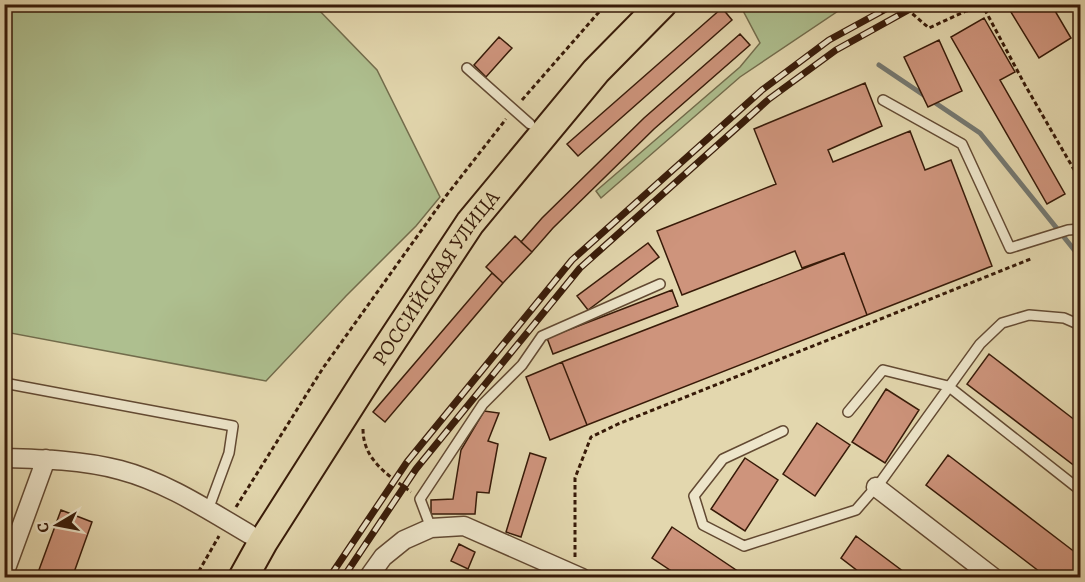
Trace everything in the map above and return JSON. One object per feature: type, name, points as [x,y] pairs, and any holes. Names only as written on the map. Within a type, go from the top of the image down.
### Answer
[{"type":"main road","name":"РОССИЙСКАЯ УЛИЦА","points":[[225,578],[238,527],[354,368],[522,117],[584,61],[639,4]]},
{"type":"main road","name":"РОССИЙСКАЯ УЛИЦА","points":[[243,578],[262,542],[361,387],[470,223],[596,71],[662,4]]},
{"type":"street","points":[[4,458],[86,463],[122,470],[163,486],[238,527]]},
{"type":"street","points":[[4,574],[46,459]]},
{"type":"street","points":[[876,487],[994,578]]},
{"type":"street","points":[[368,578],[383,557],[404,540],[430,528],[464,526],[577,576]]},
{"type":"lane","points":[[467,68],[522,117]]},
{"type":"lane","points":[[883,100],[962,144],[1010,248],[1068,230],[1080,229]]},
{"type":"lane","points":[[430,528],[420,499],[483,404],[522,365],[542,336],[660,284]]},
{"type":"lane","points":[[783,431],[723,459],[694,496],[703,525],[744,546],[856,510],[876,487],[980,344],[1002,323],[1029,315],[1064,318],[1080,325]]},
{"type":"lane","points":[[848,412],[883,370],[948,386],[1080,490]]},
{"type":"lane","points":[[4,383],[232,426],[228,453],[208,510]]},
{"type":"path","points":[[195,578],[238,527],[323,368],[446,196],[522,117],[571,42],[606,4]]},
{"type":"path","points":[[901,4],[929,28],[966,11],[984,8],[1080,180]]},
{"type":"path","points":[[577,576],[575,478],[591,437],[618,424],[1033,258]]},
{"type":"path","points":[[363,424],[363,441],[370,459],[420,499]]},
{"type":"green space","points":[[4,5],[314,5],[377,70],[440,197],[416,226],[266,381],[5,332]]},
{"type":"green space","points":[[740,5],[847,5],[740,77],[601,198],[596,191],[740,67],[760,43]]},
{"type":"building","points":[[1006,4],[1051,4],[1071,38],[1039,58]]},
{"type":"building","points":[[722,8],[732,20],[578,156],[567,144]]},
{"type":"building","points":[[984,18],[1015,72],[1000,80],[1065,194],[1047,204],[951,37]]},
{"type":"building","points":[[740,34],[750,45],[654,129],[553,228],[532,252],[521,242],[542,218],[644,118]]},
{"type":"building","points":[[499,37],[512,48],[486,77],[474,65]]},
{"type":"building","points":[[939,40],[962,91],[928,107],[904,57]]},
{"type":"building","points":[[865,83],[882,126],[828,150],[833,162],[910,131],[925,170],[951,160],[992,266],[867,315],[844,253],[802,268],[795,251],[682,295],[657,231],[776,184],[754,129]]},
{"type":"building","points":[[515,236],[532,252],[503,283],[486,267]]},
{"type":"building","points":[[648,243],[659,257],[588,310],[577,296]]},
{"type":"building","points":[[844,253],[867,315],[587,425],[562,362]]},
{"type":"building","points":[[492,273],[503,283],[385,422],[373,412]]},
{"type":"building","points":[[672,290],[678,306],[553,354],[547,338]]},
{"type":"building","points":[[989,354],[1080,424],[1080,470],[967,384]]},
{"type":"building","points":[[562,362],[587,425],[550,440],[526,377]]},
{"type":"building","points":[[886,389],[919,410],[885,463],[852,442]]},
{"type":"building","points":[[484,411],[499,413],[488,441],[498,444],[489,493],[477,492],[475,514],[431,514],[431,500],[453,499],[461,450]]},
{"type":"building","points":[[817,423],[850,445],[815,496],[783,474]]},
{"type":"building","points":[[530,453],[546,458],[521,537],[506,532]]},
{"type":"building","points":[[948,455],[1080,556],[1080,578],[1048,578],[926,485]]},
{"type":"building","points":[[745,458],[778,480],[745,531],[711,509]]},
{"type":"building","points":[[4,488],[10,490],[4,505]]},
{"type":"building","points":[[61,510],[92,522],[72,578],[36,578]]},
{"type":"building","points":[[672,527],[748,578],[682,578],[652,558]]},
{"type":"building","points":[[856,536],[912,578],[867,578],[841,558]]},
{"type":"building","points":[[459,544],[475,552],[468,569],[451,561]]},
{"type":"waterway","points":[[879,65],[980,133],[1080,257]]},
{"type":"railway","points":[[329,578],[407,462],[572,260],[762,90],[829,40],[895,4]]},
{"type":"railway","points":[[343,578],[416,469],[580,268],[769,99],[836,50],[919,4]]}]
